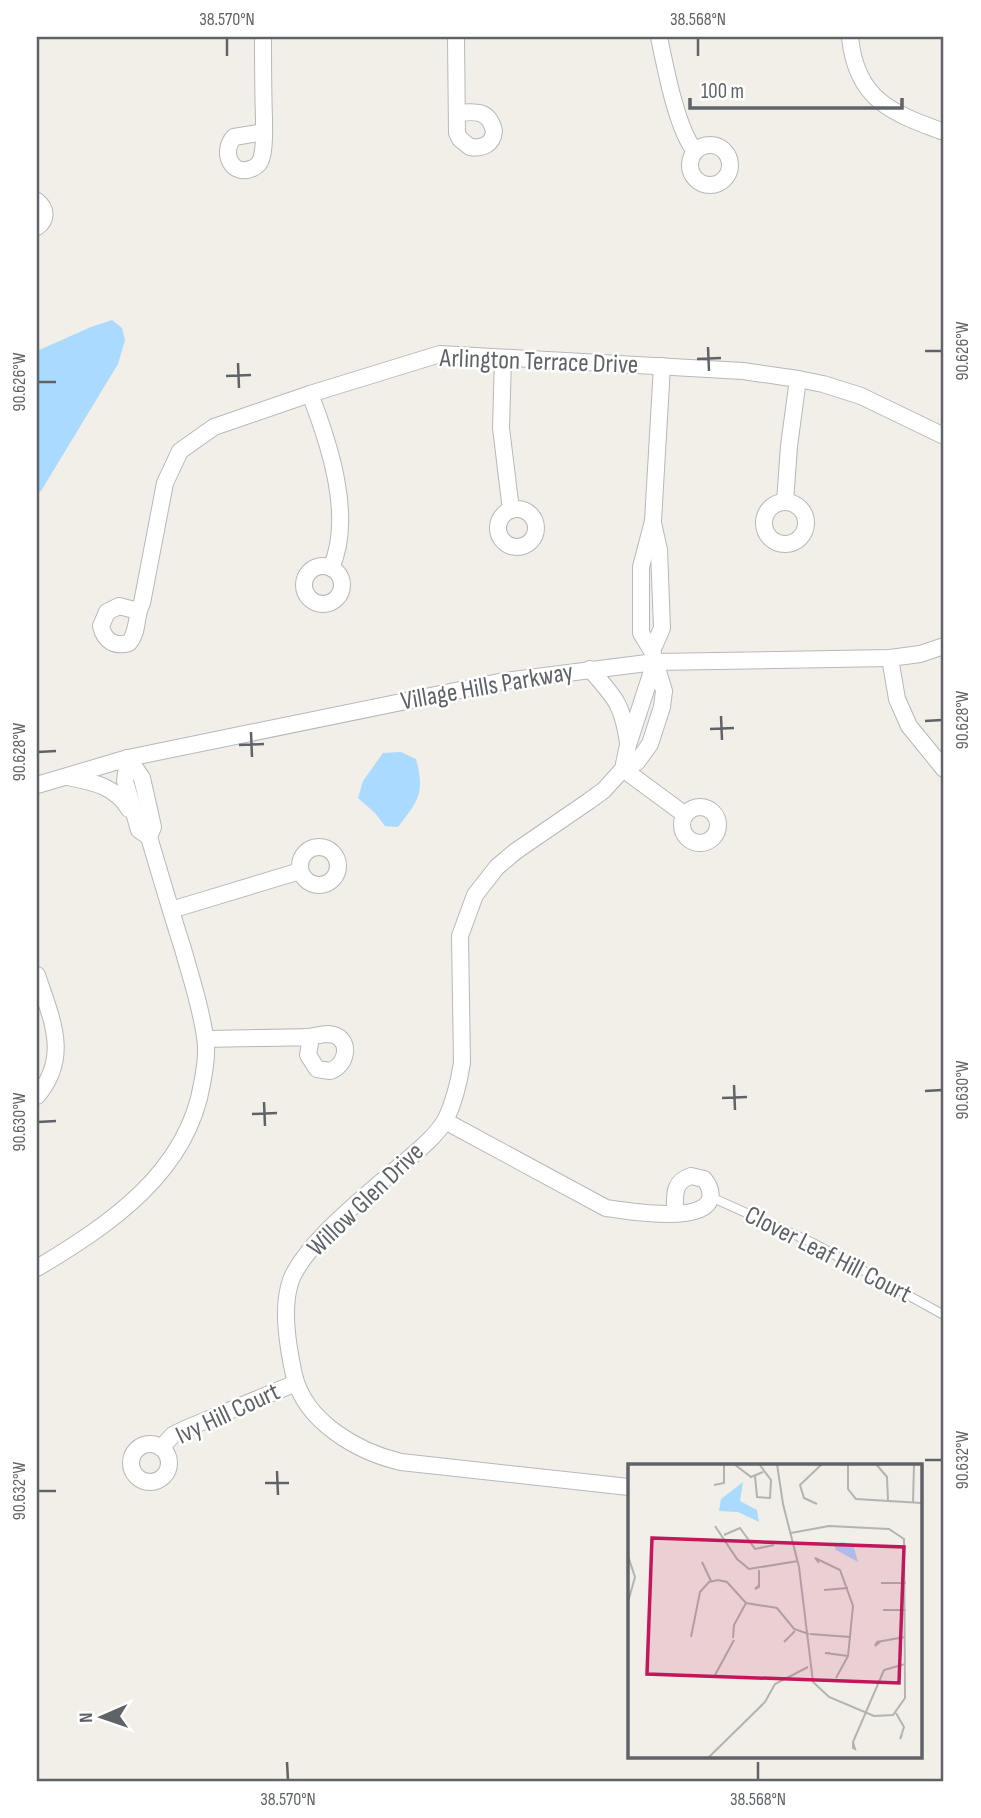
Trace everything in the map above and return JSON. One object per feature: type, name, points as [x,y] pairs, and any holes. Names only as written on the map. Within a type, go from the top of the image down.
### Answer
[{"type":"street","points":[[264,37],[264,132],[263,152],[258,165],[246,170],[232,164],[227,153],[229,142],[234,137],[264,132]]},
{"type":"street","points":[[456,37],[457,133],[464,144],[477,148],[489,143],[494,131],[490,118],[480,111],[458,113]]},
{"type":"street","points":[[659,37],[683,125],[695,151]]},
{"type":"street","points":[[850,37],[859,74],[881,103],[893,112],[944,132]]},
{"type":"street","points":[[37,201],[42,205],[45,214],[37,227]]},
{"type":"street","name":"Arlington Terrace Drive","points":[[138,611],[142,603],[165,483],[180,451],[214,427],[440,354],[743,371],[798,379],[861,396],[944,436]]},
{"type":"street","points":[[503,358],[501,428],[512,510]]},
{"type":"street","name":"Willow Glen Drive","points":[[628,1487],[401,1462],[379,1457],[360,1448],[327,1425],[302,1397],[296,1383],[288,1334],[287,1301],[291,1280],[336,1222],[425,1144],[445,1121],[463,1063],[460,936],[475,895],[497,867],[604,790],[623,768],[637,762],[650,744],[662,707],[664,684],[641,633],[641,580],[644,553],[653,521],[662,366]]},
{"type":"street","points":[[785,502],[798,379]]},
{"type":"street","points":[[310,394],[329,442],[336,488],[340,533],[331,568]]},
{"type":"street","name":"Village Hills Parkway","points":[[37,785],[128,758],[505,681],[653,656],[890,657],[944,646]]},
{"type":"street","points":[[653,656],[623,768],[684,814]]},
{"type":"street","points":[[890,657],[897,699],[909,726],[944,769]]},
{"type":"street","points":[[590,668],[614,696],[623,713],[628,745]]},
{"type":"street","points":[[37,1268],[90,1236],[132,1202],[166,1167],[178,1150],[196,1111],[205,1070],[206,1039],[192,982],[149,837],[139,830],[136,820],[125,781],[128,758]]},
{"type":"street","points":[[128,758],[142,778],[153,827],[149,837]]},
{"type":"street","points":[[66,777],[105,786],[121,797],[136,820]]},
{"type":"street","points":[[171,910],[300,871]]},
{"type":"street","points":[[37,975],[57,1044],[51,1073],[37,1096]]},
{"type":"street","points":[[206,1039],[316,1036]]},
{"type":"street","points":[[445,1121],[596,1204],[633,1213],[675,1213],[698,1211],[711,1197],[704,1179],[698,1176],[683,1178],[675,1188],[675,1213]]},
{"type":"street","name":"Ivy Hill Court","points":[[161,1448],[173,1435],[296,1383]]},
{"type":"lane","name":"Clover Leaf Hill Court","points":[[711,1197],[813,1243],[944,1315]]},
{"type":"water","points":[[112,320],[122,328],[125,340],[118,364],[41,491],[37,493],[37,351]]},
{"type":"water","points":[[401,752],[416,759],[420,788],[415,803],[398,827],[385,826],[358,798],[363,781],[383,753]]}]
